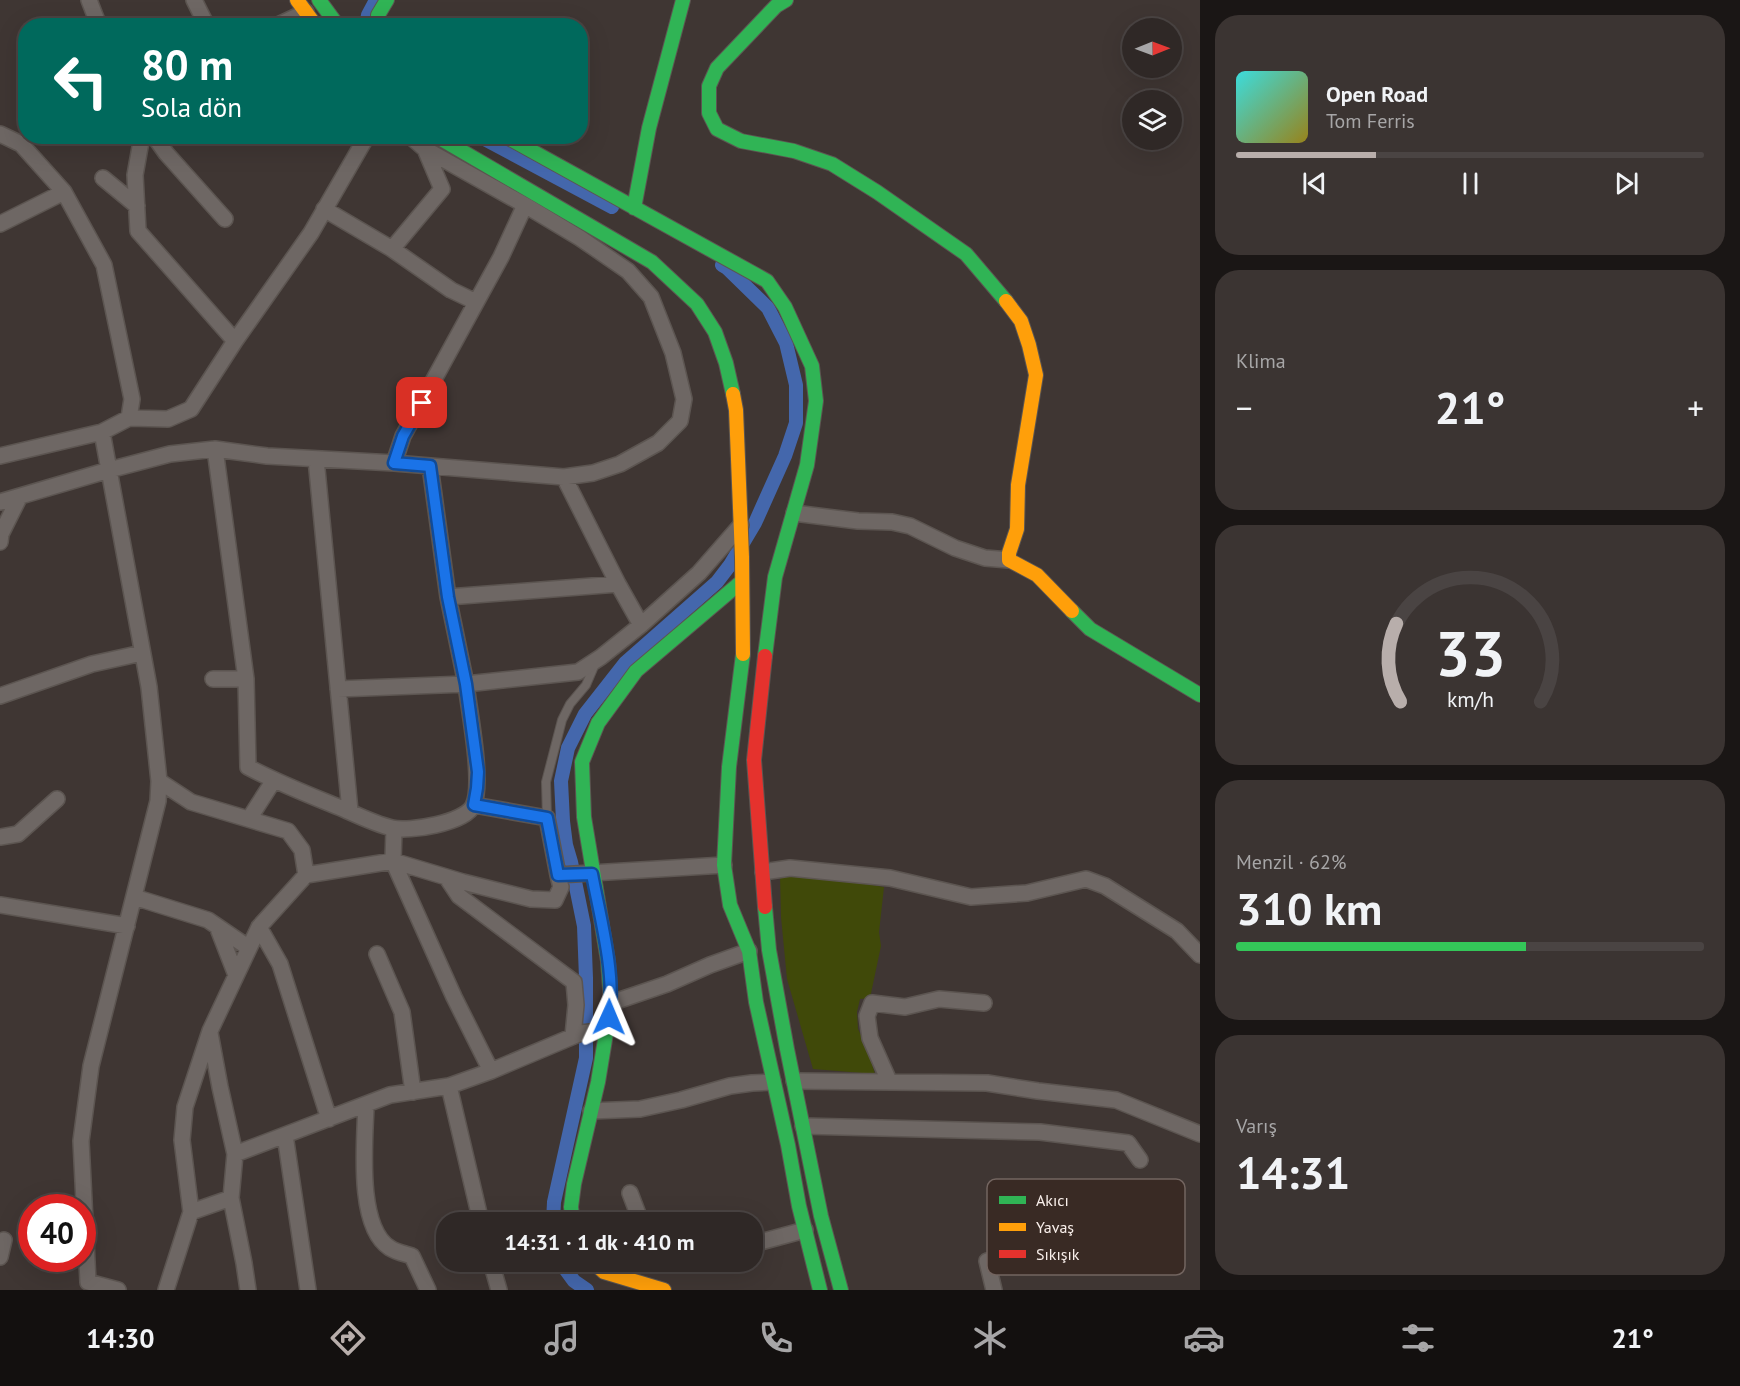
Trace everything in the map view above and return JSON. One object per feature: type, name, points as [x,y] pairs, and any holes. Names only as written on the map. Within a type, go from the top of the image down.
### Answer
[{"type":"main road","points":[[319,0],[332,18]]},
{"type":"main road","points":[[378,18],[387,0]]},
{"type":"main road","points":[[634,208],[650,128],[683,0]]},
{"type":"main road","points":[[786,0],[776,6],[717,68],[709,86],[709,113],[717,129],[741,141],[794,151],[832,164],[877,192],[966,254],[993,284],[1021,321],[1036,375],[1018,485],[1017,529],[1009,560],[1037,575],[1090,629],[1200,695]]},
{"type":"main road","points":[[450,144],[652,262],[697,304],[719,342],[736,411],[742,557],[742,656],[729,767],[742,827],[763,872],[769,950],[787,1049],[820,1216],[841,1290]]},
{"type":"main road","points":[[519,144],[767,282],[785,307],[812,366],[816,401],[807,465],[775,577],[754,760],[742,827],[724,865],[730,905],[749,951],[756,1002],[820,1290]]},
{"type":"main road","points":[[572,1212],[574,1184],[591,1111],[589,1033],[611,1003],[608,961],[573,875],[584,817],[582,762],[598,723],[636,671],[741,582]]},
{"type":"main road","points":[[604,1272],[664,1290]]},
{"type":"street","points":[[89,0],[96,18]]},
{"type":"street","points":[[194,0],[203,18]]},
{"type":"street","points":[[286,18],[302,6]]},
{"type":"street","points":[[1,131],[18,142]]},
{"type":"street","points":[[21,144],[64,192],[104,265],[132,399],[129,418]]},
{"type":"street","points":[[141,144],[135,175],[138,231],[235,341]]},
{"type":"street","points":[[160,144],[225,219]]},
{"type":"street","points":[[0,456],[102,432],[129,418],[168,419],[191,409],[235,341],[311,233],[362,144]]},
{"type":"street","points":[[0,502],[170,454],[215,449],[267,456],[394,463],[564,477],[593,473],[620,464],[658,443],[680,421],[684,399],[673,353],[651,297],[628,271],[580,238],[419,144]]},
{"type":"street","points":[[392,249],[442,189],[424,149]]},
{"type":"street","points":[[103,178],[137,206]]},
{"type":"street","points":[[0,224],[64,192]]},
{"type":"street","points":[[394,463],[403,436],[501,257],[525,205]]},
{"type":"street","points":[[324,209],[392,249],[451,290],[476,302]]},
{"type":"street","points":[[102,432],[149,687],[159,781],[158,801],[91,1066],[81,1141],[88,1282],[118,1290]]},
{"type":"street","points":[[215,449],[246,679],[248,767],[274,780],[394,829],[446,823],[468,813],[474,805],[477,788],[478,772],[466,684],[448,597],[430,466]]},
{"type":"street","points":[[316,459],[350,812]]},
{"type":"street","points":[[564,477],[641,625]]},
{"type":"street","points":[[0,542],[1,534],[20,496]]},
{"type":"street","points":[[794,513],[858,521],[892,522],[910,526],[955,548],[985,558],[1009,560]]},
{"type":"street","points":[[338,689],[466,684],[578,672],[641,625],[699,573],[740,528]]},
{"type":"street","points":[[448,597],[618,584]]},
{"type":"street","points":[[0,696],[92,664],[142,653]]},
{"type":"street","points":[[213,679],[246,679]]},
{"type":"street","points":[[249,819],[274,780]]},
{"type":"street","points":[[159,781],[190,802],[288,831],[302,850],[306,875]]},
{"type":"street","points":[[0,837],[18,834],[57,799]]},
{"type":"street","points":[[474,805],[547,818],[573,875]]},
{"type":"street","points":[[394,829],[393,861],[454,997],[491,1071]]},
{"type":"street","points":[[166,1290],[191,1212],[182,1140],[184,1107],[210,1030],[259,927],[306,875],[393,861],[447,878],[531,899],[555,900],[561,887],[573,875],[724,865]]},
{"type":"street","points":[[763,872],[790,868],[890,878],[971,897],[1027,893],[1086,879],[1105,886],[1177,931],[1200,955]]},
{"type":"street","points":[[235,1154],[390,1095],[449,1086],[589,1033],[576,1005],[574,982],[459,896],[447,878]]},
{"type":"street","points":[[134,897],[207,920],[249,948]]},
{"type":"street","points":[[0,905],[126,926]]},
{"type":"street","points":[[217,926],[236,975]]},
{"type":"street","points":[[259,927],[280,964],[329,1119]]},
{"type":"street","points":[[611,1003],[667,984],[749,951]]},
{"type":"street","points":[[377,954],[402,1012],[413,1092]]},
{"type":"street","points":[[889,1081],[870,1038],[867,1016],[872,1002],[905,1006],[939,999],[984,1002]]},
{"type":"street","points":[[210,1030],[235,1154],[231,1198],[248,1290]]},
{"type":"street","points":[[794,1081],[987,1083],[1116,1100],[1200,1134]]},
{"type":"street","points":[[591,1111],[639,1109],[730,1086],[773,1082]]},
{"type":"street","points":[[449,1086],[479,1212]]},
{"type":"street","points":[[366,1105],[364,1179],[373,1229],[389,1248],[412,1256],[428,1290]]},
{"type":"street","points":[[803,1126],[1040,1132],[1128,1143],[1140,1160]]},
{"type":"street","points":[[285,1135],[308,1290]]},
{"type":"street","points":[[630,1193],[637,1212]]},
{"type":"street","points":[[191,1212],[231,1198]]},
{"type":"street","points":[[763,1241],[805,1230]]},
{"type":"street","points":[[0,1257],[4,1240]]},
{"type":"street","points":[[494,1272],[499,1290]]},
{"type":"street","points":[[990,1275],[994,1290]]},
{"type":"lane","points":[[547,818],[546,782],[562,720],[570,704],[586,685],[597,660]]},
{"type":"green space","points":[[780,875],[812,875],[884,887],[879,932],[881,946],[870,998],[860,999],[857,1012],[858,1029],[875,1074],[813,1069],[787,979],[781,917]]},
{"type":"waterway","points":[[367,18],[376,0]]},
{"type":"waterway","points":[[494,144],[612,207]]},
{"type":"waterway","points":[[554,1212],[586,1058],[584,926],[563,821],[561,781],[568,748],[585,714],[625,663],[717,582],[730,565],[755,523],[785,456],[796,423],[796,385],[786,343],[768,308],[722,265]]},
{"type":"waterway","points":[[567,1272],[574,1281],[587,1290]]},
{"type":"traffic: fast","points":[[319,0],[332,18]]},
{"type":"traffic: fast","points":[[378,18],[387,0]]},
{"type":"traffic: fast","points":[[634,208],[649,128],[683,0]]},
{"type":"traffic: fast","points":[[786,0],[776,6],[717,68],[709,86],[709,113],[717,129],[741,141],[794,151],[832,164],[877,192],[966,254],[1006,301]]},
{"type":"traffic: fast","points":[[450,144],[652,262],[697,304],[715,332],[726,363],[733,394]]},
{"type":"traffic: fast","points":[[519,144],[767,281],[785,307],[812,366],[816,401],[807,465],[775,577],[765,656]]},
{"type":"traffic: fast","points":[[572,1212],[574,1184],[598,1082],[611,1003],[608,961],[584,817],[582,762],[598,723],[636,671],[741,582]]},
{"type":"traffic: fast","points":[[1072,611],[1090,629],[1200,695]]},
{"type":"traffic: fast","points":[[743,654],[729,767],[724,865],[730,905],[749,951],[756,1002],[788,1145],[799,1206],[820,1290]]},
{"type":"traffic: fast","points":[[765,907],[769,950],[787,1049],[821,1216],[841,1290]]},
{"type":"traffic: slow","points":[[297,0],[310,18]]},
{"type":"traffic: slow","points":[[1006,301],[1021,321],[1036,375],[1018,485],[1017,529],[1009,560],[1037,575],[1072,611]]},
{"type":"traffic: slow","points":[[733,394],[736,410],[742,557],[743,654]]},
{"type":"traffic: slow","points":[[604,1272],[664,1290]]},
{"type":"traffic: jam","points":[[765,656],[754,760],[765,907]]},
{"type":"route","points":[[422,403],[403,436],[394,463],[430,466],[448,597],[466,684],[478,772],[474,805],[547,818],[558,875],[592,874],[608,961],[611,1003],[609,1017]]}]
